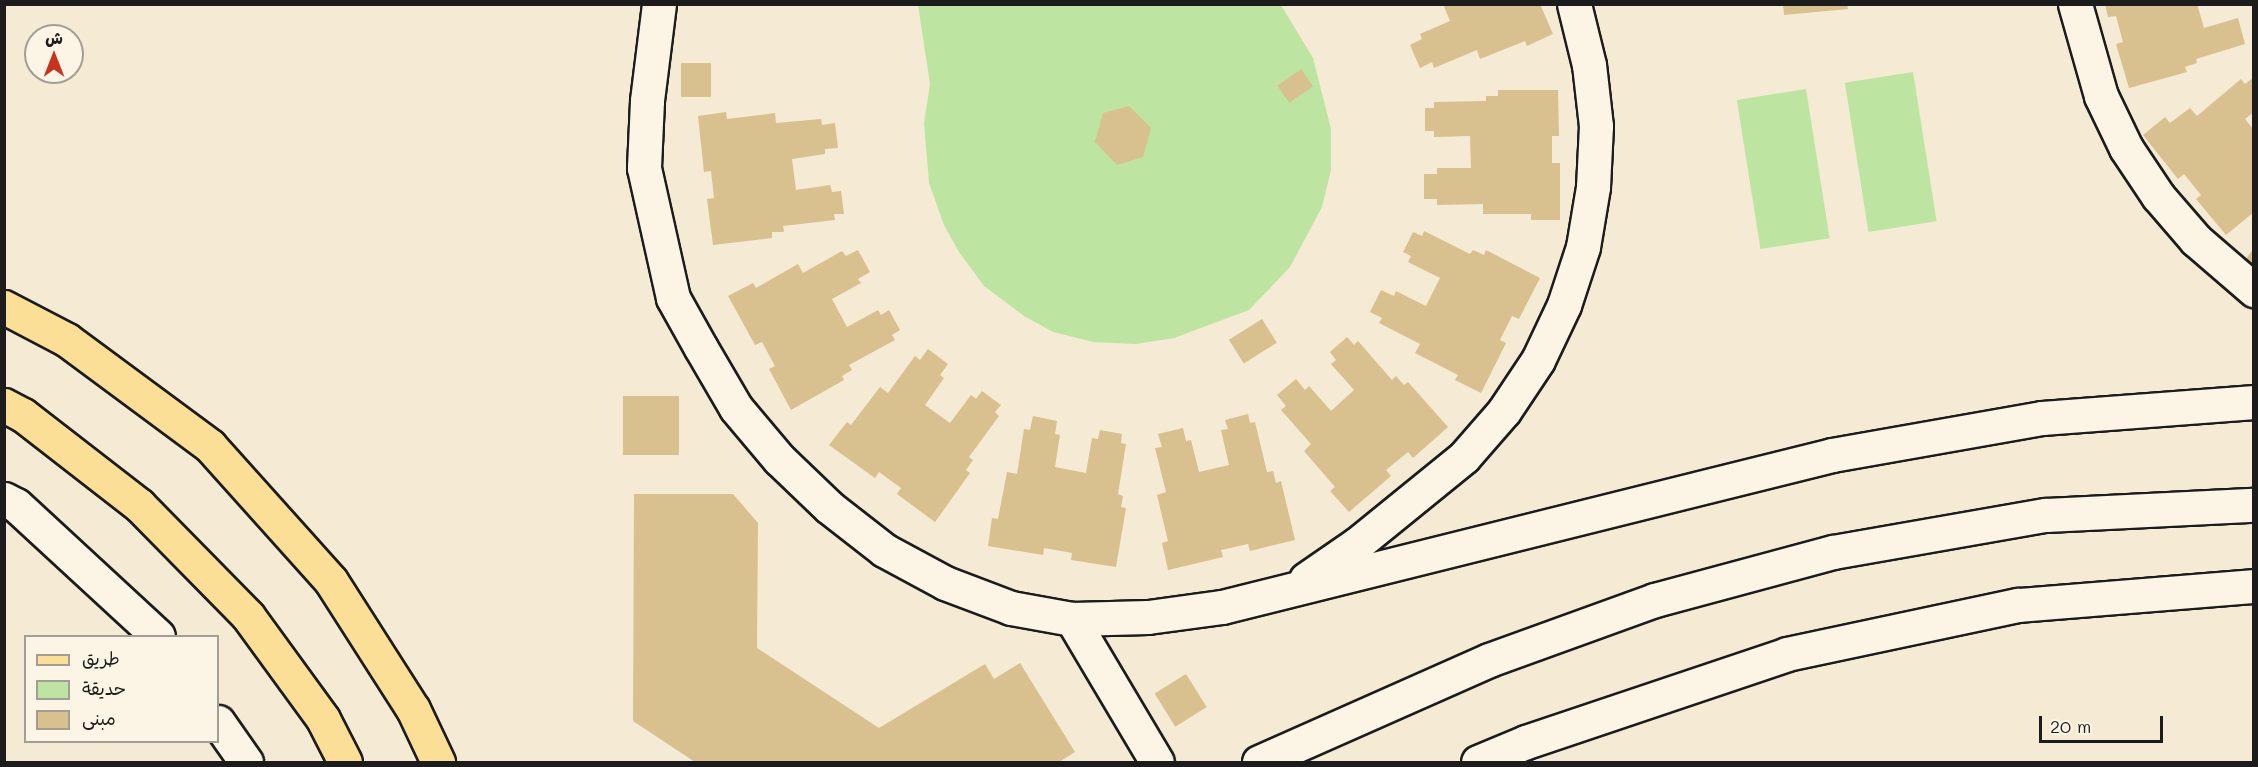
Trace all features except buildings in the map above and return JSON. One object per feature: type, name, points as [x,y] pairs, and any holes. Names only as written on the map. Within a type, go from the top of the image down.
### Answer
[{"type":"main road","points":[[4,307],[67,340],[210,446],[331,581],[413,709],[438,762]]},
{"type":"main road","points":[[4,405],[23,415],[139,505],[248,616],[322,718],[345,762]]},
{"type":"street","points":[[659,4],[647,101],[644,168],[659,245],[673,298],[736,408],[779,459],[820,500],[884,550],[945,583],[1011,608],[1072,618],[1148,617],[1222,607],[1832,455],[2042,418],[2253,402]]},
{"type":"street","points":[[1287,592],[1357,544],[1464,457],[1504,411],[1542,351],[1564,305],[1580,257],[1593,187],[1596,126],[1589,65],[1575,4]]},
{"type":"street","points":[[2075,4],[2101,96],[2126,147],[2158,196],[2196,240],[2253,290]]},
{"type":"street","points":[[4,498],[25,513],[157,635]]},
{"type":"street","points":[[1259,762],[1489,660],[1655,600],[1833,552],[2046,515],[2253,505]]},
{"type":"street","points":[[1478,762],[1526,742],[1787,654],[2018,605],[2253,586]]},
{"type":"street","points":[[1072,618],[1157,762]]},
{"type":"street","points":[[219,723],[246,762]]},
{"type":"green space","points":[[918,5],[1281,5],[1313,58],[1331,129],[1331,170],[1322,207],[1290,267],[1249,310],[1174,338],[1136,344],[1093,342],[1053,332],[1024,316],[984,286],[959,252],[944,225],[929,183],[924,123],[930,84]]},
{"type":"green space","points":[[1913,72],[1937,221],[1868,232],[1845,83]]},
{"type":"green space","points":[[1806,89],[1830,238],[1760,249],[1737,100]]}]
